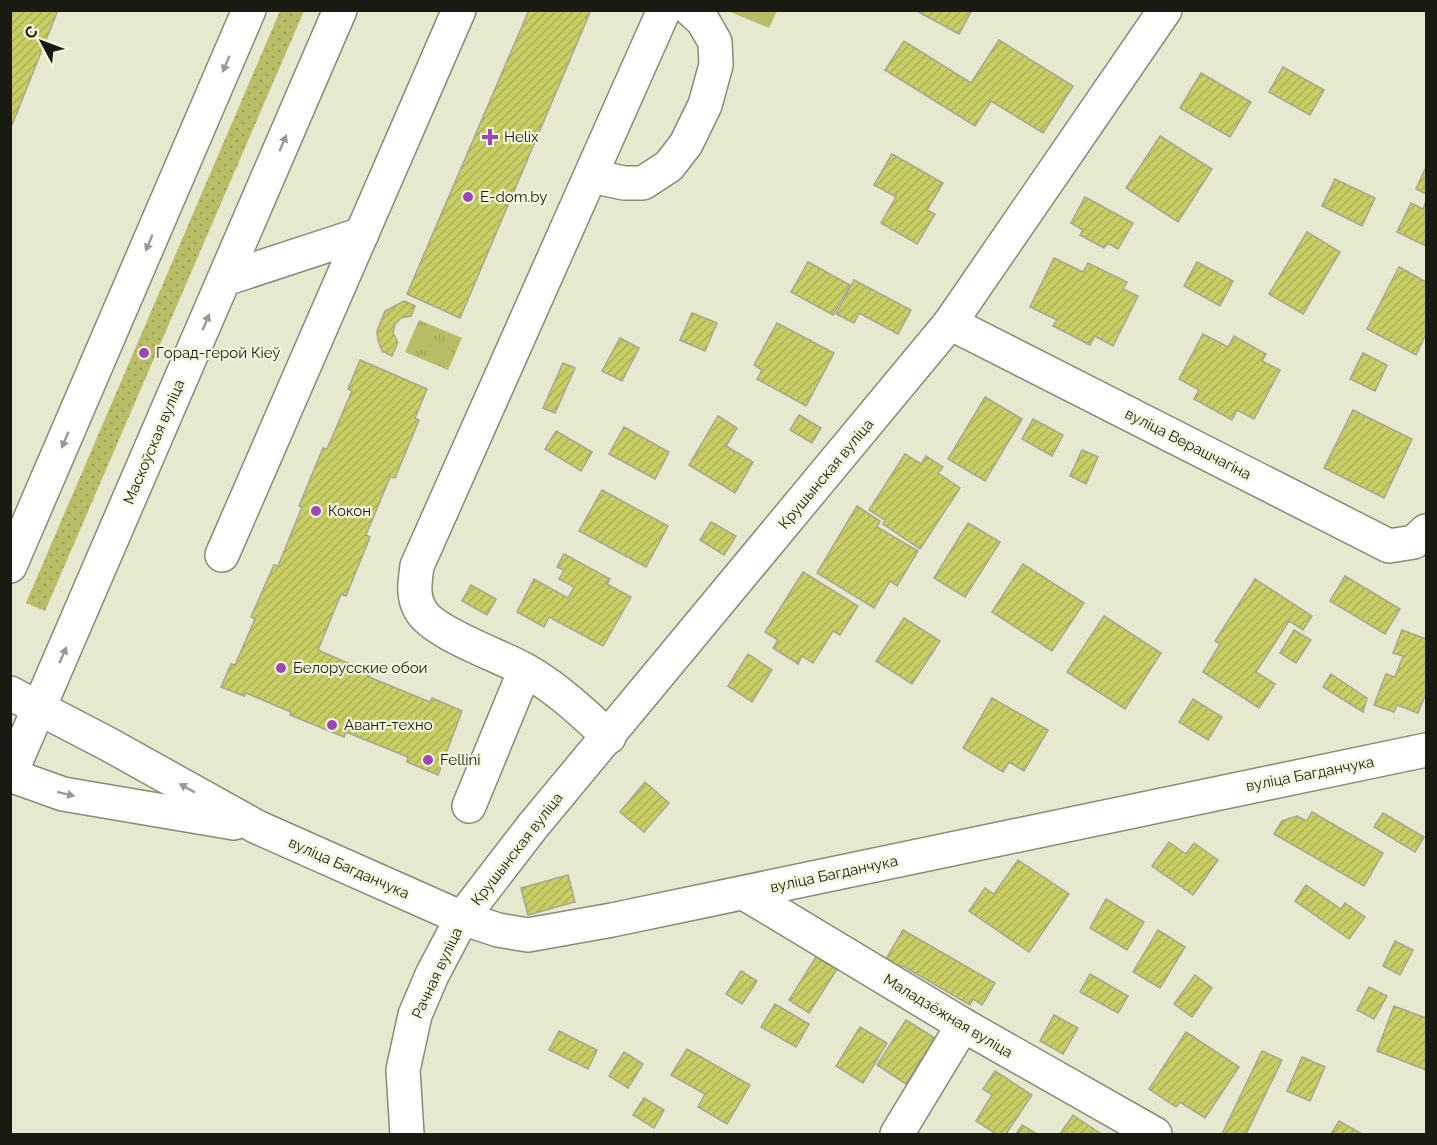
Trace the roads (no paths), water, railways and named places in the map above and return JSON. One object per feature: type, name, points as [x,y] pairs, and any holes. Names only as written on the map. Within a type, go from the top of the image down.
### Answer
[{"type":"street","points":[[10,566],[249,10]]},
{"type":"street","name":"Маскоўская вуліца","points":[[11,775],[340,10]]},
{"type":"street","points":[[222,555],[459,10]]},
{"type":"street","points":[[609,737],[567,698],[525,670],[434,624],[422,613],[416,600],[417,566],[664,10]]},
{"type":"street","points":[[591,176],[624,183],[643,183],[669,166],[686,144],[705,105],[716,64],[715,42],[703,21],[691,10]]},
{"type":"street","name":"Крушынская вуліца","points":[[462,918],[506,859],[950,323],[1164,10]]},
{"type":"street","points":[[225,279],[362,234]]},
{"type":"street","name":"вуліца Верашчагіна","points":[[950,323],[1389,546],[1414,542],[1426,531]]},
{"type":"street","points":[[469,806],[525,670]]},
{"type":"street","name":"вуліца Багданчука","points":[[10,693],[108,744],[256,827],[462,918],[498,930],[528,935],[744,893],[1426,750]]},
{"type":"street","name":"вуліца Багданчука","points":[[11,775],[63,794],[256,827]]},
{"type":"street","name":"Маладзёжная вуліца","points":[[744,893],[963,1025],[1155,1134]]},
{"type":"street","name":"Рачная вуліца","points":[[407,1134],[403,1070],[415,1015],[432,975],[462,918]]},
{"type":"street","points":[[897,1134],[963,1025]]},
{"type":"place","name":"Helix","points":[[490,137]]},
{"type":"place","name":"E-dom.by","points":[[468,197]]},
{"type":"place","name":"Горад-герой Кіеў","points":[[144,353]]},
{"type":"place","name":"Кокон","points":[[316,511]]},
{"type":"place","name":"Белорусские обои","points":[[281,668]]},
{"type":"place","name":"Авант-техно","points":[[332,725]]},
{"type":"place","name":"Fellini","points":[[428,760]]}]
